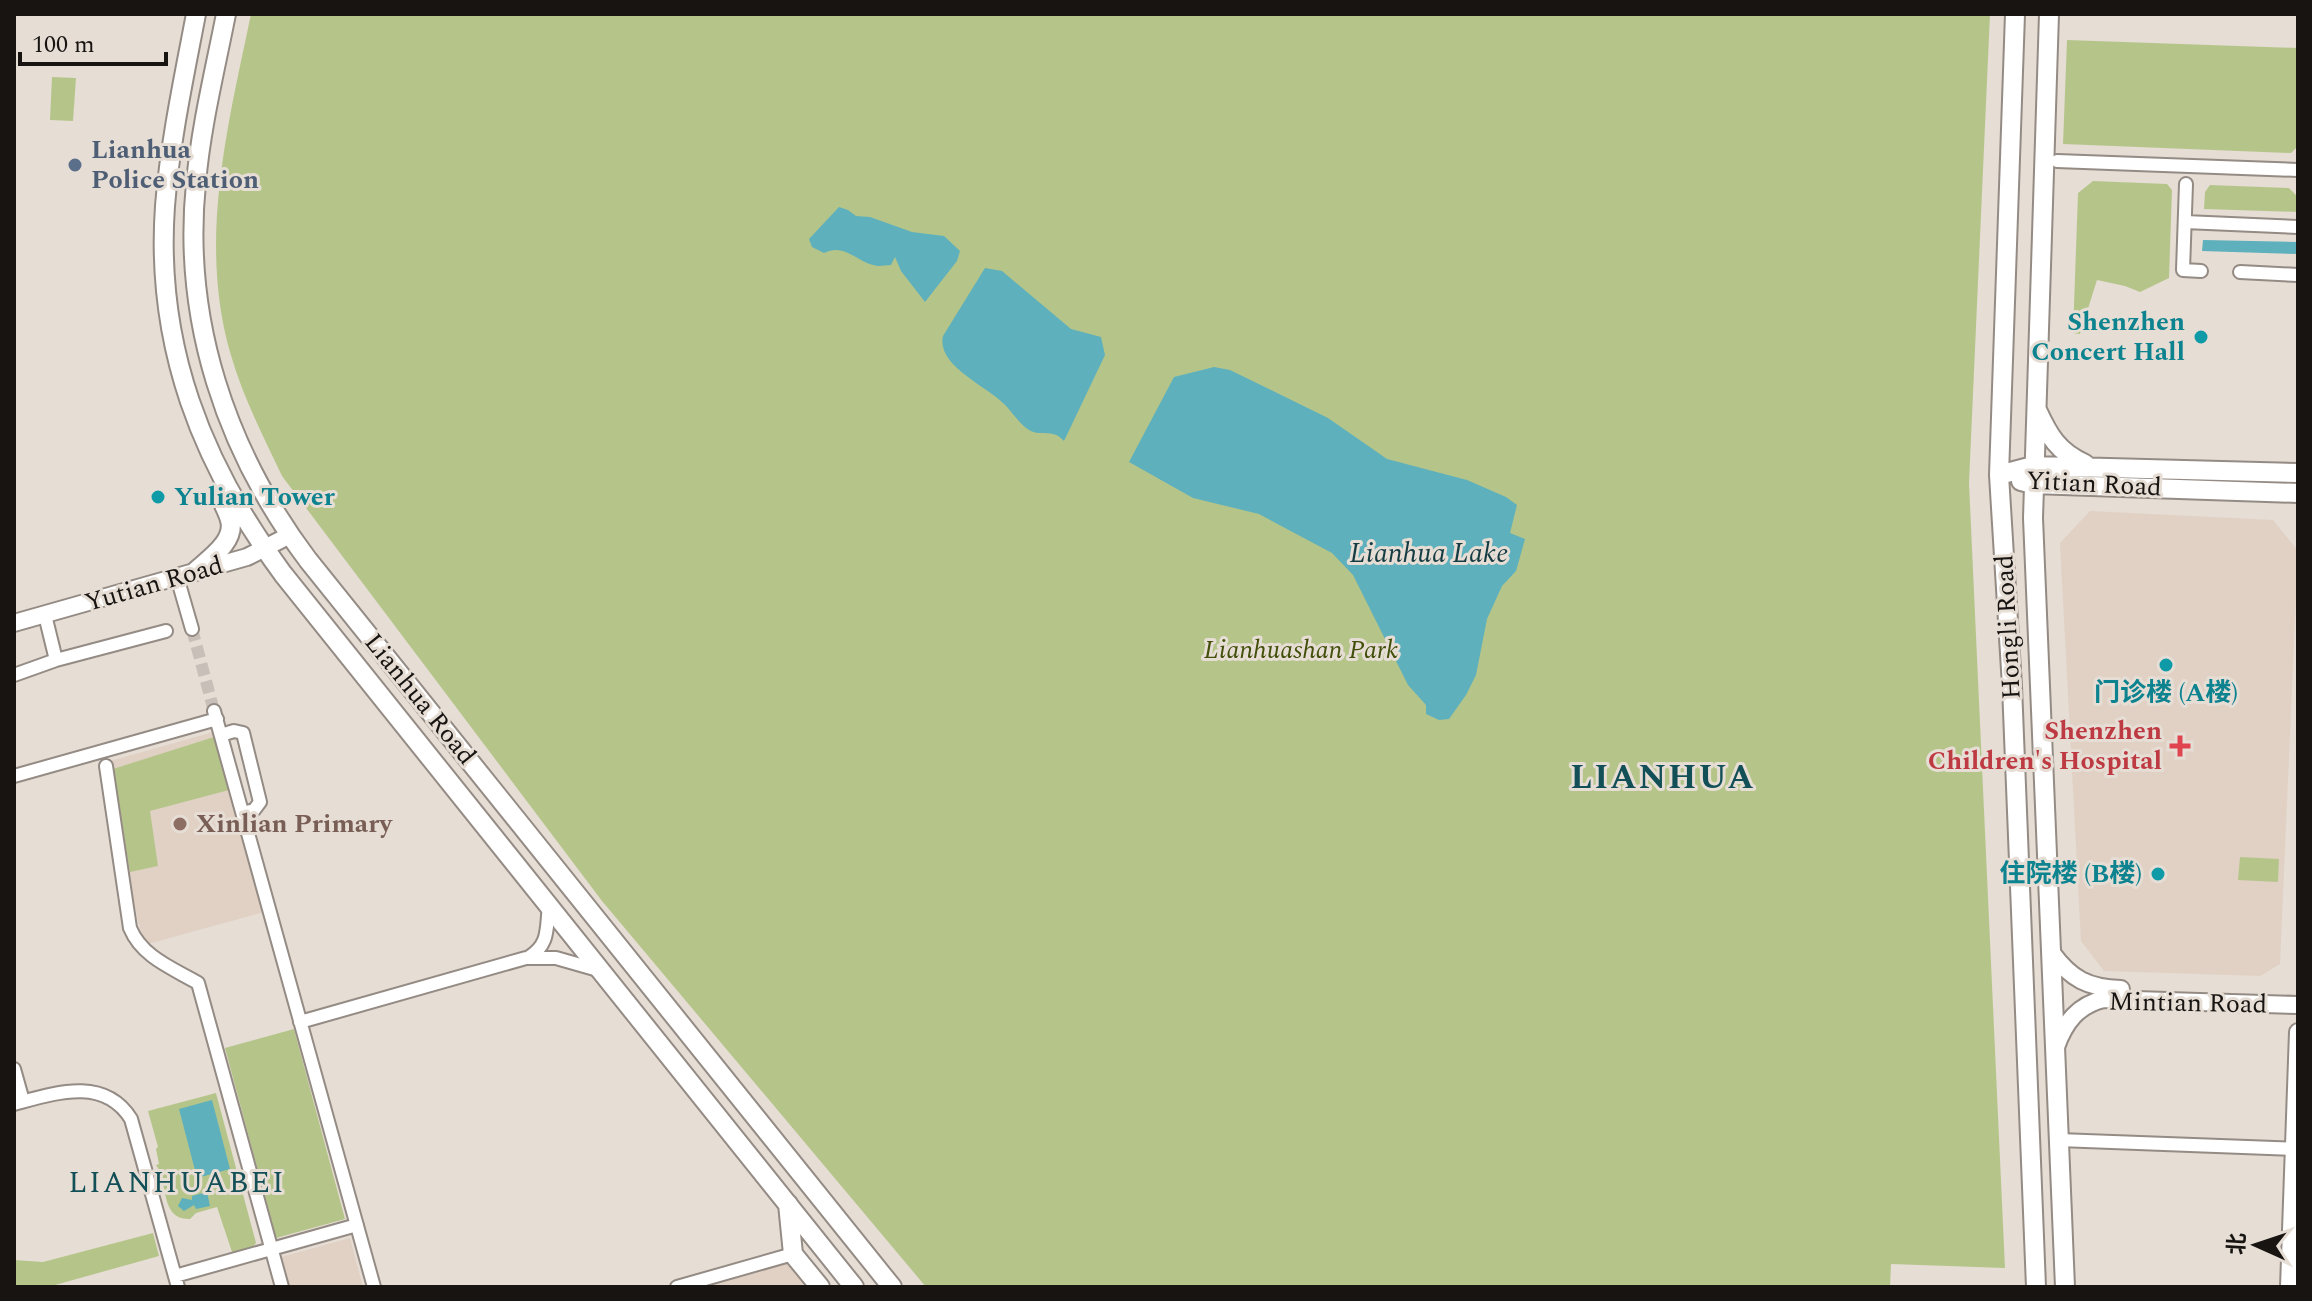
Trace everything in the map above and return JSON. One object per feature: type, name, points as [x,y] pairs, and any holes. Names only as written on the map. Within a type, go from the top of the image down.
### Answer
[{"type":"main road","name":"Lianhua Road","points":[[196,14],[168,181],[164,278],[181,377],[217,470],[264,548],[854,1287]]},
{"type":"main road","name":"Lianhua Road","points":[[226,14],[195,184],[193,237],[196,290],[211,368],[227,418],[249,467],[290,535],[892,1287]]},
{"type":"main road","name":"Hongli Road","points":[[2015,14],[1999,475],[2012,686],[2036,1287]]},
{"type":"main road","name":"Hongli Road","points":[[2049,14],[2033,475],[2065,1287]]},
{"type":"main road","points":[[2035,406],[2056,446],[2068,456],[2091,467]]},
{"type":"main road","name":"Yitian Road","points":[[2033,475],[2091,467],[2298,473]]},
{"type":"main road","points":[[196,571],[230,534],[230,520],[224,508],[217,470]]},
{"type":"main road","name":"Yitian Road","points":[[1999,475],[2298,493]]},
{"type":"main road","points":[[788,1204],[793,1254],[820,1287]]},
{"type":"street","points":[[2057,161],[2298,170]]},
{"type":"street","points":[[2186,184],[2183,270],[2201,271]]},
{"type":"street","points":[[2185,222],[2298,227]]},
{"type":"street","points":[[2240,272],[2297,274]]},
{"type":"street","name":"Yutian Road","points":[[14,623],[247,557],[290,535]]},
{"type":"street","points":[[177,577],[192,629]]},
{"type":"street","points":[[45,615],[56,660]]},
{"type":"street","points":[[14,675],[56,660],[166,631]]},
{"type":"street","points":[[14,776],[216,715],[374,1287]]},
{"type":"street","points":[[221,735],[234,731],[243,733],[260,802],[254,810],[243,813]]},
{"type":"street","points":[[106,766],[130,928],[148,954],[198,983],[282,1287]]},
{"type":"street","points":[[526,958],[543,945],[549,906]]},
{"type":"street","name":"Mintian Road","points":[[2052,953],[2072,976],[2086,985],[2100,988],[2298,995]]},
{"type":"street","points":[[300,1022],[526,958],[556,958],[601,971]]},
{"type":"street","name":"Mintian Road","points":[[2055,1048],[2071,1017],[2088,1004],[2104,999],[2298,1005]]},
{"type":"street","points":[[2289,1287],[2298,1032]]},
{"type":"street","points":[[14,1069],[18,1103],[80,1090],[95,1091],[124,1107],[131,1119],[176,1282],[272,1249],[357,1225]]},
{"type":"street","points":[[2059,1140],[2296,1149]]},
{"type":"street","points":[[677,1287],[793,1254]]},
{"type":"shaded area","name":"Shenzhen Children's Hospital","points":[[2090,511],[2273,520],[2298,551],[2280,964],[2260,976],[2104,971],[2081,941],[2060,543]]},
{"type":"shaded area","name":"Xinlian Primary","points":[[217,731],[264,912],[144,945],[130,887],[110,761]]},
{"type":"shaded area","points":[[350,1238],[363,1287],[290,1287],[281,1257]]},
{"type":"shaded area","points":[[794,1261],[815,1287],[699,1287]]},
{"type":"green space","name":"Lianhuashan Park","points":[[251,14],[1990,14],[1969,483],[2005,1268],[1891,1264],[1890,1287],[926,1287],[602,901],[282,476],[253,415],[230,352],[221,310],[217,268],[220,183]]},
{"type":"green space","points":[[2067,40],[2298,48],[2298,146],[2291,153],[2063,144]]},
{"type":"green space","points":[[52,77],[76,78],[73,121],[50,120]]},
{"type":"green space","points":[[2093,181],[2167,184],[2172,190],[2169,278],[2140,292],[2097,280],[2080,334],[2073,333],[2078,193]]},
{"type":"green space","points":[[2210,185],[2289,188],[2298,197],[2298,212],[2204,209],[2205,192]]},
{"type":"green space","points":[[214,737],[229,790],[150,811],[158,866],[130,872],[113,769]]},
{"type":"green space","points":[[2240,857],[2279,859],[2278,882],[2238,880]]},
{"type":"green space","points":[[294,1029],[345,1219],[276,1238],[225,1048]]},
{"type":"green space","points":[[216,1093],[256,1243],[251,1249],[233,1255],[217,1207],[196,1213],[190,1219],[180,1218],[169,1207],[156,1165],[159,1164],[158,1147],[148,1111]]},
{"type":"green space","points":[[153,1233],[159,1256],[48,1287],[14,1287],[14,1260],[43,1262]]},
{"type":"water","points":[[839,207],[856,216],[870,217],[912,232],[944,236],[960,251],[957,261],[925,302],[901,271],[895,257],[891,265],[878,266],[845,252],[832,250],[824,253],[812,247],[809,239]]},
{"type":"water","points":[[2203,240],[2298,242],[2298,254],[2202,251]]},
{"type":"water","points":[[985,268],[1002,271],[1071,329],[1101,337],[1105,355],[1064,441],[1055,434],[1029,430],[1003,403],[964,374],[947,356],[943,336]]},
{"type":"water","name":"Lianhua Lake","points":[[1214,367],[1230,370],[1328,418],[1387,459],[1467,480],[1517,505],[1510,533],[1525,539],[1516,571],[1502,586],[1487,619],[1476,675],[1449,719],[1439,720],[1426,714],[1426,705],[1408,685],[1353,575],[1332,553],[1259,514],[1193,498],[1129,462],[1174,377]]},
{"type":"water","points":[[212,1100],[230,1169],[197,1178],[179,1109]]},
{"type":"water","points":[[207,1192],[210,1206],[196,1209],[194,1205],[184,1211],[178,1206],[182,1198],[192,1200],[192,1196]]},
{"type":"tunnel","points":[[192,629],[214,711]]},
{"type":"place","name":"Lianhua Police Station","points":[[75,165]]},
{"type":"place","name":"Shenzhen Concert Hall","points":[[2201,337]]},
{"type":"place","name":"Yulian Tower","points":[[158,497]]},
{"type":"place","name":"门诊楼 (A楼)","points":[[2166,665]]},
{"type":"place","name":"Shenzhen Children's Hospital","points":[[2180,746]]},
{"type":"place","name":"Xinlian Primary","points":[[180,824]]},
{"type":"place","name":"住院楼 (B楼)","points":[[2158,874]]},
{"type":"district","name":"LIANHUA","points":[[1663,778]]},
{"type":"district","name":"LIANHUABEI","points":[[177,1183]]}]
